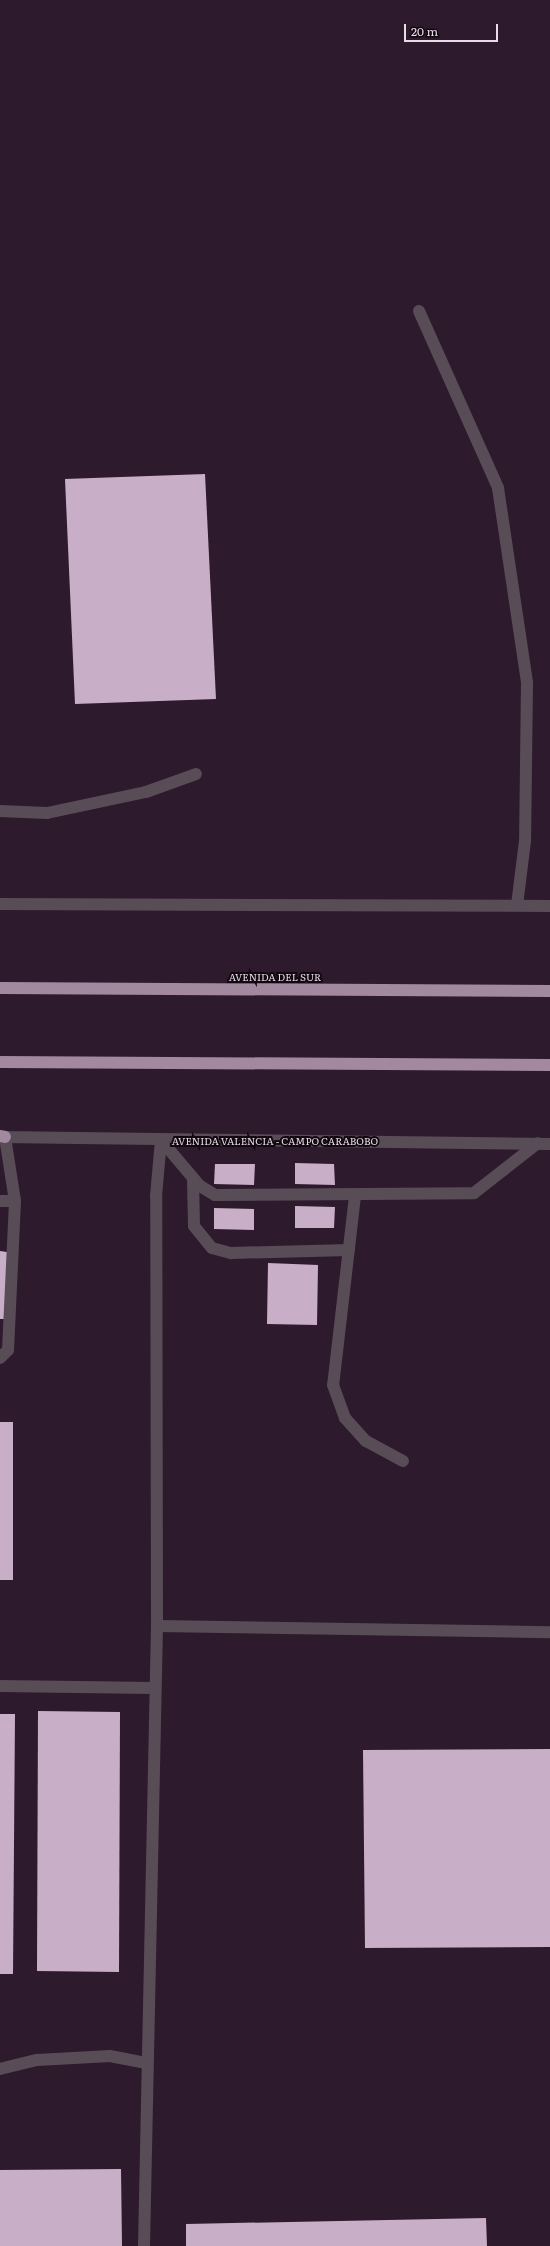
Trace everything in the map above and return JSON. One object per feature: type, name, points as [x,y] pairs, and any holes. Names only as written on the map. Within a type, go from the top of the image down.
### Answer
[{"type":"highway","name":"AVENIDA DEL SUR","points":[[0,988],[550,990]]},
{"type":"highway","points":[[0,1062],[550,1065]]},
{"type":"street","points":[[419,311],[498,488],[527,683],[525,841],[517,905]]},
{"type":"street","points":[[0,811],[47,813],[146,792],[196,774]]},
{"type":"street","points":[[0,904],[550,906]]},
{"type":"street","points":[[0,1358],[8,1350],[15,1201],[2,1137]]},
{"type":"street","name":"AVENIDA VALENCIA - CAMPO CARABOBO","points":[[2,1137],[544,1144]]},
{"type":"street","points":[[161,1140],[193,1178],[215,1195],[355,1196],[474,1193],[544,1144]]},
{"type":"street","points":[[144,2246],[145,2063],[157,1626],[156,1196],[161,1140]]},
{"type":"street","points":[[193,1178],[194,1226],[212,1248],[231,1253],[349,1250]]},
{"type":"street","points":[[355,1196],[333,1385],[345,1418],[366,1441],[403,1461]]},
{"type":"street","points":[[0,1201],[15,1201]]},
{"type":"street","points":[[157,1626],[550,1632]]},
{"type":"street","points":[[0,1686],[155,1688]]},
{"type":"street","points":[[0,2069],[37,2060],[110,2056],[145,2063]]},
{"type":"building","points":[[205,474],[216,699],[75,704],[65,479]]},
{"type":"building","points":[[295,1163],[334,1164],[335,1185],[295,1184]]},
{"type":"building","points":[[215,1164],[255,1164],[254,1185],[214,1184]]},
{"type":"building","points":[[295,1206],[335,1207],[334,1228],[295,1228]]},
{"type":"building","points":[[214,1208],[254,1209],[254,1230],[214,1229]]},
{"type":"building","points":[[0,1251],[7,1252],[7,1319],[0,1319]]},
{"type":"building","points":[[268,1263],[318,1265],[317,1325],[267,1324]]},
{"type":"building","points":[[0,1422],[13,1422],[13,1580],[0,1580]]},
{"type":"building","points":[[38,1711],[120,1712],[119,1972],[37,1971]]},
{"type":"building","points":[[0,1714],[15,1714],[13,1974],[0,1974]]},
{"type":"building","points":[[550,1749],[550,1947],[365,1948],[363,1750]]},
{"type":"building","points":[[121,2169],[122,2246],[0,2246],[0,2170]]},
{"type":"building","points":[[486,2218],[487,2246],[186,2246],[186,2224]]}]
